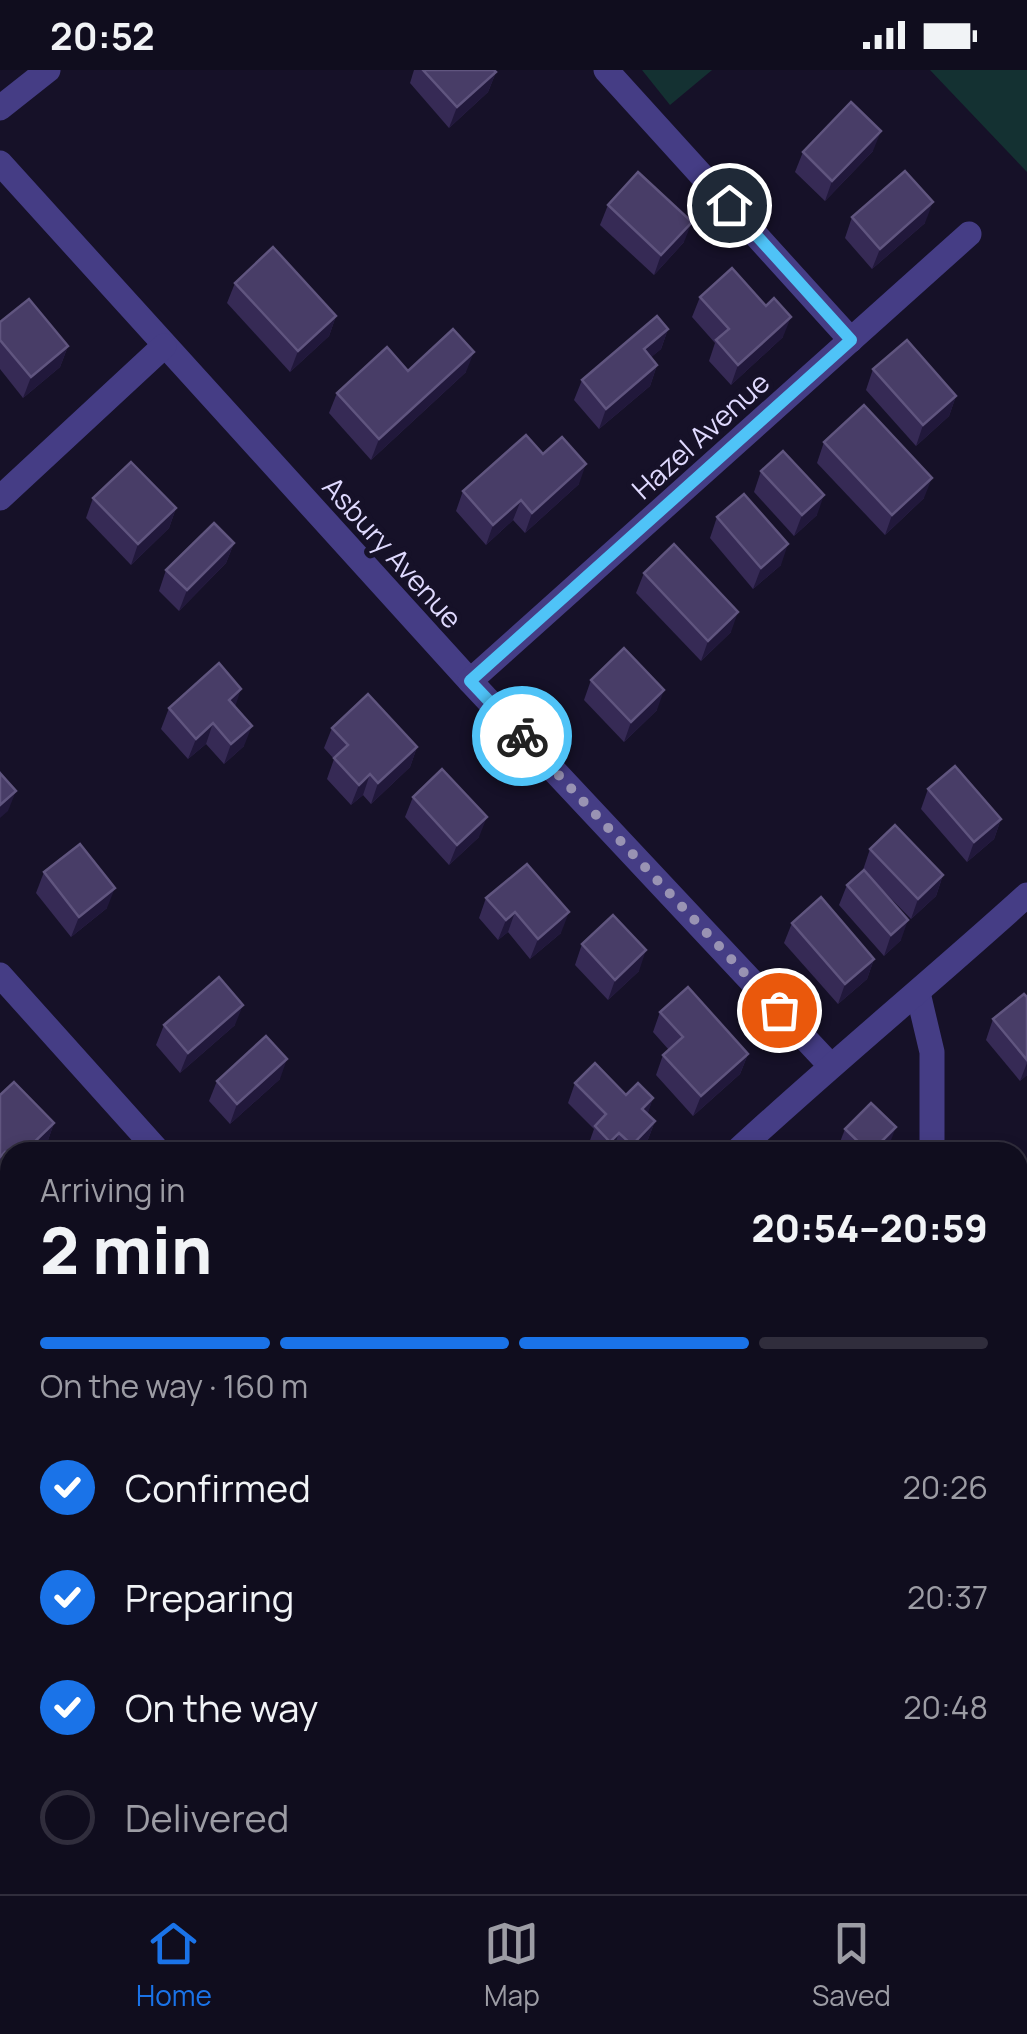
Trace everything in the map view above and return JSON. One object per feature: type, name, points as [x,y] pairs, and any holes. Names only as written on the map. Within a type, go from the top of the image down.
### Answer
[{"type":"street","points":[[0,108],[48,70]]},
{"type":"street","points":[[606,70],[851,340]]},
{"type":"street","name":"Asbury Avenue","points":[[0,163],[470,681],[830,1065]]},
{"type":"street","name":"Hazel Avenue","points":[[470,681],[969,234]]},
{"type":"street","points":[[0,498],[164,346]]},
{"type":"street","points":[[747,1142],[1027,895]]},
{"type":"street","points":[[0,976],[151,1142]]},
{"type":"street","points":[[918,993],[932,1052],[932,1142]]},
{"type":"green space","points":[[642,70],[712,70],[670,105]]},
{"type":"green space","points":[[930,70],[1027,70],[1027,172]]},
{"type":"building","points":[[423,70],[494,70],[496,72],[457,107]]},
{"type":"building","points":[[851,102],[881,131],[832,181],[803,152]]},
{"type":"building","points":[[905,171],[933,202],[880,249],[852,217]]},
{"type":"building","points":[[638,172],[692,222],[661,255],[608,205]]},
{"type":"building","points":[[273,247],[336,316],[298,351],[235,283]]},
{"type":"building","points":[[732,268],[766,306],[774,298],[791,317],[738,365],[716,340],[729,329],[700,297]]},
{"type":"building","points":[[29,299],[68,346],[31,377],[0,340],[0,322]]},
{"type":"building","points":[[657,316],[668,329],[644,349],[657,365],[606,409],[582,380]]},
{"type":"building","points":[[453,329],[474,352],[379,439],[337,393],[387,347],[408,371]]},
{"type":"building","points":[[907,340],[956,396],[923,425],[873,369]]},
{"type":"building","points":[[864,405],[932,478],[892,515],[824,442]]},
{"type":"building","points":[[526,435],[543,454],[562,437],[586,464],[532,513],[521,500],[493,525],[463,491]]},
{"type":"building","points":[[783,451],[824,495],[802,515],[761,471]]},
{"type":"building","points":[[131,462],[176,508],[138,544],[93,498]]},
{"type":"building","points":[[744,494],[788,544],[761,568],[717,517]]},
{"type":"building","points":[[214,523],[234,543],[187,590],[166,570]]},
{"type":"building","points":[[674,544],[738,612],[708,641],[644,573]]},
{"type":"building","points":[[624,648],[664,690],[631,722],[591,680]]},
{"type":"building","points":[[219,663],[241,689],[229,700],[252,726],[231,744],[213,723],[196,739],[169,708]]},
{"type":"building","points":[[368,694],[417,747],[378,783],[370,774],[359,785],[334,758],[348,745],[332,728]]},
{"type":"building","points":[[955,766],[1001,819],[974,842],[928,789]]},
{"type":"building","points":[[442,769],[487,817],[457,845],[413,797]]},
{"type":"building","points":[[0,773],[16,791],[0,805]]},
{"type":"building","points":[[895,825],[943,875],[918,899],[870,849]]},
{"type":"building","points":[[80,844],[115,888],[79,917],[44,872]]},
{"type":"building","points":[[527,864],[569,912],[538,939],[515,912],[506,920],[486,898]]},
{"type":"building","points":[[864,870],[908,920],[891,935],[847,885]]},
{"type":"building","points":[[821,897],[874,959],[845,984],[792,923]]},
{"type":"building","points":[[613,915],[646,950],[615,980],[582,944]]},
{"type":"building","points":[[219,977],[243,1005],[188,1053],[164,1025]]},
{"type":"building","points":[[688,987],[748,1054],[701,1096],[663,1055],[683,1037],[660,1012]]},
{"type":"building","points":[[1024,994],[1027,997],[1027,1060],[993,1019]]},
{"type":"building","points":[[266,1036],[287,1059],[237,1104],[217,1081]]},
{"type":"building","points":[[595,1063],[626,1095],[638,1083],[653,1098],[642,1109],[655,1121],[635,1142],[629,1142],[619,1133],[610,1142],[595,1126],[606,1114],[575,1083]]},
{"type":"building","points":[[14,1082],[54,1123],[34,1142],[0,1142],[0,1095]]},
{"type":"building","points":[[871,1103],[896,1127],[881,1142],[859,1142],[845,1129]]},
{"type":"way so far","points":[[522,736],[779,1010]]},
{"type":"route","points":[[522,736],[470,681],[851,340],[729,205]]}]
